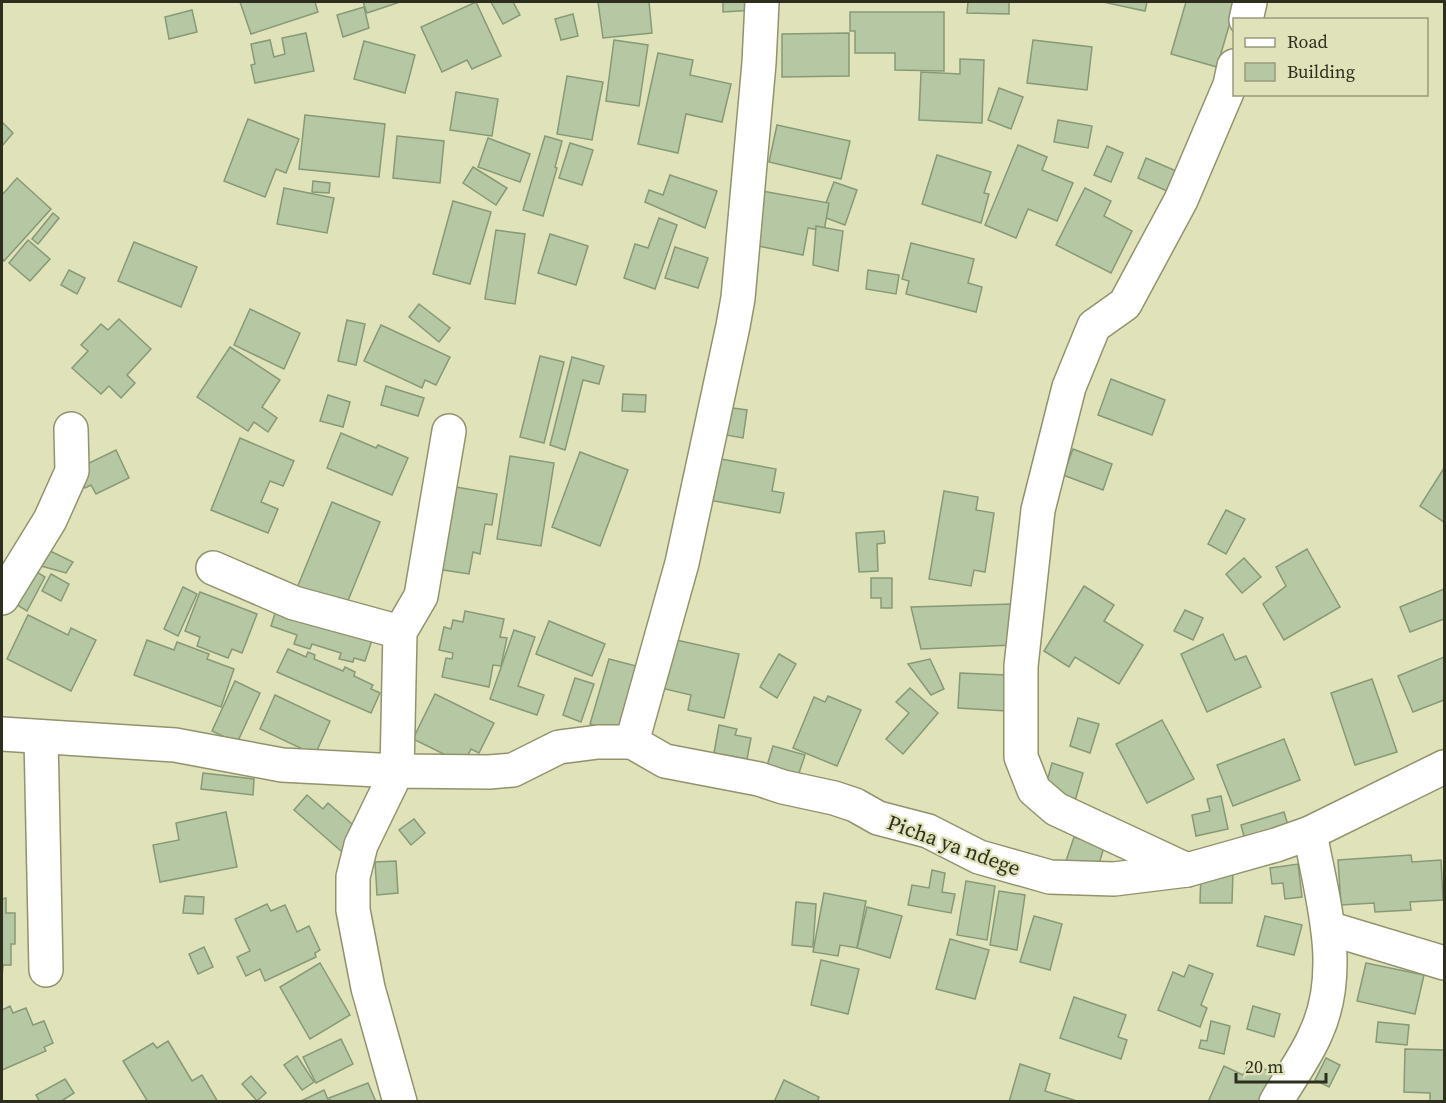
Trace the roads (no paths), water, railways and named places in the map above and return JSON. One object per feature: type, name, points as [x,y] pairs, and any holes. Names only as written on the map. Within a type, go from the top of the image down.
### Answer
[{"type":"street","points":[[2,734],[175,745],[282,765],[397,771],[513,770],[559,747],[580,743],[632,742],[682,563],[738,298],[759,63],[762,2]]},
{"type":"street","points":[[1246,18],[1250,2]]},
{"type":"street","points":[[1187,870],[1056,809],[1034,790],[1021,757],[1021,666],[1038,510],[1069,387],[1094,327],[1125,304],[1181,200],[1230,85],[1233,71]]},
{"type":"street","points":[[2,598],[50,520],[72,471],[71,429]]},
{"type":"street","points":[[400,1101],[368,988],[353,910],[353,877],[361,844],[397,771],[400,632],[421,596],[449,431]]},
{"type":"street","points":[[213,568],[294,603],[400,632]]},
{"type":"street","points":[[41,737],[46,970]]},
{"type":"street","name":"Picha ya ndege","points":[[632,742],[665,761],[759,779],[783,787],[834,798],[878,818],[928,831],[979,857],[1050,877],[1114,879],[1187,870],[1310,833],[1444,767]]},
{"type":"street","points":[[1276,1101],[1316,1033],[1329,993],[1328,928],[1310,833]]},
{"type":"street","points":[[1328,928],[1444,963]]}]
